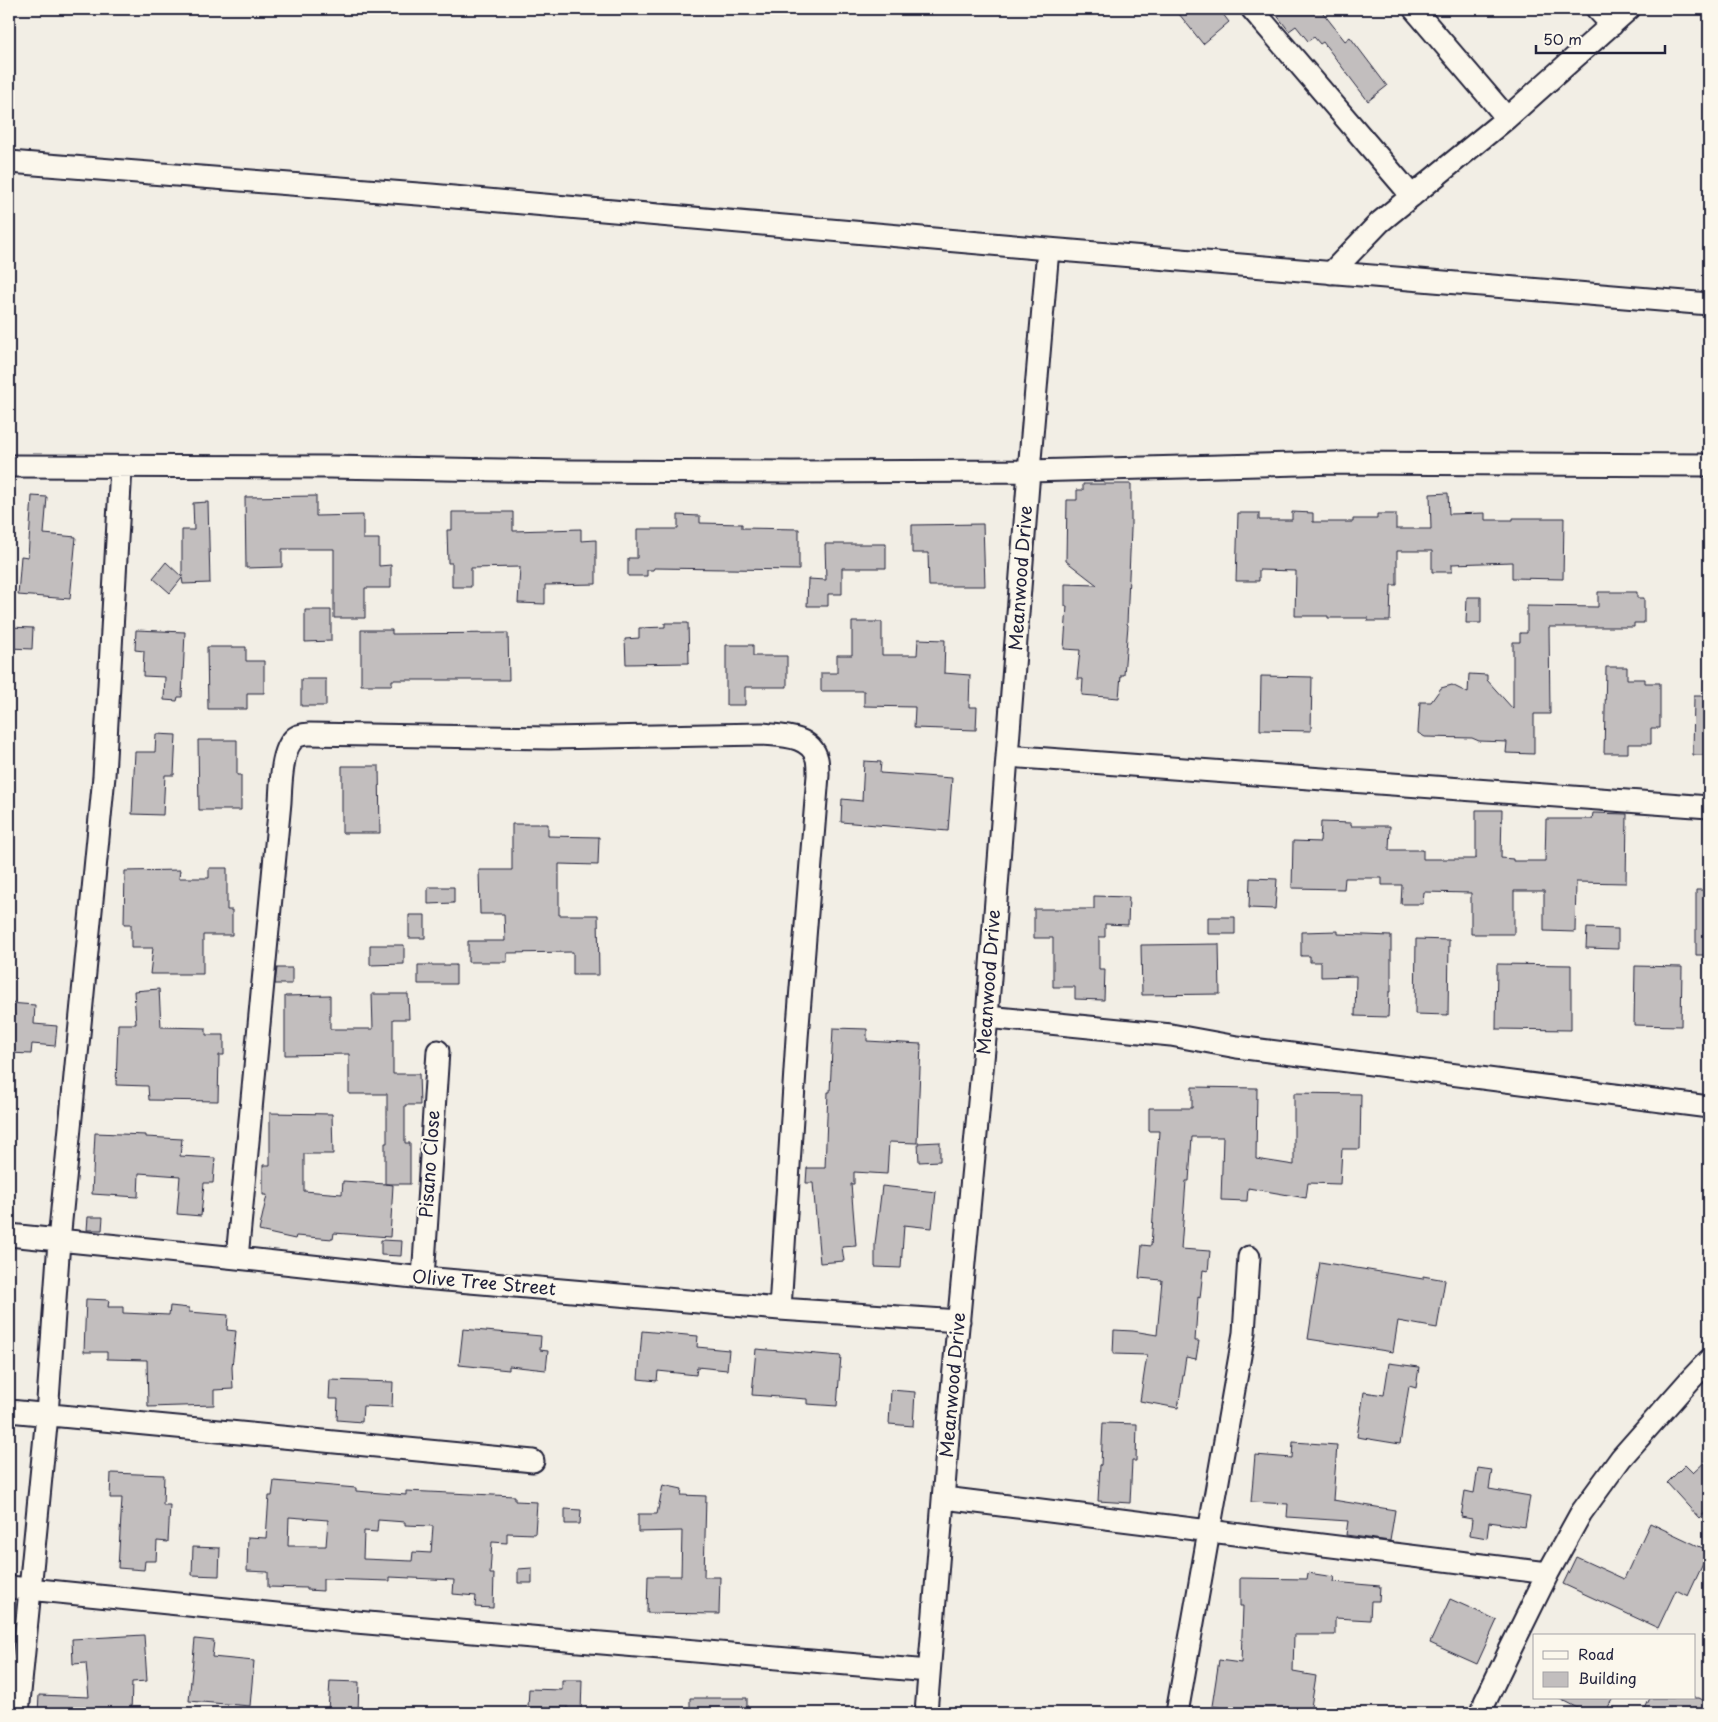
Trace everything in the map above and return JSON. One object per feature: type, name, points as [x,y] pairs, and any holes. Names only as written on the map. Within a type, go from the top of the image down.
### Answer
[{"type":"street","points":[[1252,9],[1412,196]]},
{"type":"street","points":[[1414,9],[1506,118]]},
{"type":"street","points":[[1597,9],[1612,24]]},
{"type":"street","points":[[1331,273],[1380,222],[1506,118],[1629,9]]},
{"type":"street","points":[[9,162],[431,195],[1709,304]]},
{"type":"street","name":"Meanwood Drive","points":[[926,1713],[950,1412],[987,1017],[1048,249]]},
{"type":"street","points":[[9,466],[319,467],[568,471],[1029,472],[1336,463],[1709,465]]},
{"type":"street","points":[[18,1713],[47,1415],[59,1241],[104,776],[122,467]]},
{"type":"street","points":[[236,1258],[285,754],[290,743],[298,736],[309,734],[550,738],[762,734],[792,738],[809,744],[817,757],[818,775],[780,1309]]},
{"type":"street","points":[[1007,756],[1709,807]]},
{"type":"street","points":[[987,1017],[1170,1035],[1256,1050],[1709,1107]]},
{"type":"street","name":"Pisano Close","points":[[423,1278],[438,1050]]},
{"type":"street","name":"Olive Tree Street","points":[[9,1236],[423,1278],[780,1309],[959,1321]]},
{"type":"street","points":[[1177,1713],[1244,1333],[1249,1257]]},
{"type":"street","points":[[1482,1713],[1489,1694],[1548,1573],[1580,1513],[1621,1458],[1709,1360]]},
{"type":"street","points":[[9,1411],[533,1461]]},
{"type":"street","points":[[944,1498],[1548,1573]]},
{"type":"street","points":[[9,1587],[356,1622],[929,1671]]},
{"type":"building","points":[[1175,9],[1219,9],[1229,22],[1203,44]]},
{"type":"building","points":[[1272,9],[1320,9],[1345,41],[1350,37],[1387,86],[1368,101],[1323,42],[1320,44],[1314,37],[1308,41],[1296,26],[1289,31]]},
{"type":"building","points":[[1083,484],[1131,484],[1128,625],[1124,675],[1121,675],[1119,698],[1082,695],[1083,679],[1077,679],[1080,650],[1064,649],[1067,606],[1065,606],[1065,584],[1097,585],[1066,561],[1067,500],[1077,500],[1077,490],[1083,490]]},
{"type":"building","points":[[1448,493],[1449,514],[1485,513],[1485,520],[1564,518],[1563,579],[1512,578],[1512,562],[1452,564],[1452,572],[1432,572],[1432,551],[1397,551],[1397,585],[1391,585],[1390,621],[1368,621],[1368,618],[1295,616],[1296,571],[1259,570],[1259,581],[1236,581],[1238,513],[1259,513],[1259,520],[1292,520],[1292,512],[1313,513],[1313,522],[1353,522],[1353,519],[1377,519],[1377,514],[1396,514],[1396,529],[1431,529],[1430,494]]},
{"type":"building","points":[[32,496],[47,497],[44,534],[76,537],[70,599],[18,595],[21,556],[28,557]]},
{"type":"building","points":[[316,496],[316,516],[363,515],[363,539],[379,539],[379,566],[391,565],[391,588],[365,588],[365,618],[334,618],[334,549],[282,549],[282,567],[246,568],[245,497]]},
{"type":"building","points":[[208,502],[210,583],[183,584],[182,578],[170,593],[153,578],[166,562],[182,577],[182,530],[194,530],[193,503]]},
{"type":"building","points":[[452,512],[513,512],[513,531],[581,529],[581,541],[596,540],[596,584],[545,585],[545,604],[518,603],[520,567],[471,568],[471,587],[452,587],[452,563],[448,563],[447,530],[452,530]]},
{"type":"building","points":[[678,515],[700,516],[700,523],[742,524],[742,528],[799,529],[799,570],[654,568],[653,570],[647,570],[647,576],[628,576],[628,558],[637,558],[637,529],[678,529]]},
{"type":"building","points":[[983,524],[985,586],[929,586],[928,553],[912,553],[912,525]]},
{"type":"building","points":[[825,544],[886,544],[886,568],[842,568],[842,594],[828,594],[828,606],[807,606],[808,579],[826,580]]},
{"type":"building","points":[[1598,592],[1637,592],[1637,598],[1644,598],[1644,623],[1634,623],[1634,627],[1549,627],[1550,714],[1534,714],[1534,754],[1506,753],[1507,742],[1479,741],[1472,738],[1425,737],[1418,733],[1420,702],[1431,702],[1441,688],[1452,685],[1468,693],[1469,674],[1487,675],[1487,680],[1513,709],[1513,642],[1520,642],[1520,633],[1527,633],[1527,606],[1598,607]]},
{"type":"building","points":[[1467,597],[1481,597],[1481,623],[1466,623]]},
{"type":"building","points":[[305,610],[331,610],[331,641],[305,642]]},
{"type":"building","points":[[852,622],[882,622],[882,655],[917,655],[918,639],[945,640],[944,673],[970,675],[969,707],[977,707],[976,730],[914,728],[915,707],[864,706],[864,691],[821,691],[821,673],[837,673],[837,655],[852,655]]},
{"type":"building","points":[[665,623],[688,623],[689,663],[626,664],[625,639],[639,638],[639,628],[665,627]]},
{"type":"building","points":[[9,627],[33,628],[32,649],[9,648]]},
{"type":"building","points":[[136,630],[185,632],[182,697],[178,697],[177,701],[164,700],[165,677],[143,676],[144,651],[135,650]]},
{"type":"building","points":[[361,630],[392,630],[392,634],[508,633],[509,680],[392,680],[392,685],[361,685]]},
{"type":"building","points":[[726,645],[753,645],[753,656],[787,656],[787,687],[745,687],[745,705],[726,705]]},
{"type":"building","points":[[207,647],[246,647],[246,661],[264,661],[264,693],[247,693],[247,709],[208,709]]},
{"type":"building","points":[[1606,667],[1627,667],[1627,679],[1645,679],[1645,683],[1660,683],[1660,728],[1651,728],[1651,744],[1628,744],[1628,753],[1604,753]]},
{"type":"building","points":[[1261,676],[1312,677],[1311,731],[1260,730]]},
{"type":"building","points":[[301,679],[326,679],[326,706],[301,706]]},
{"type":"building","points":[[1694,696],[1709,696],[1709,755],[1693,755]]},
{"type":"building","points":[[156,734],[176,735],[174,775],[165,775],[163,815],[132,814],[135,752],[155,752]]},
{"type":"building","points":[[198,740],[237,740],[237,775],[241,775],[241,810],[199,810]]},
{"type":"building","points":[[864,761],[881,762],[880,773],[952,778],[948,831],[841,822],[842,799],[862,801]]},
{"type":"building","points":[[342,766],[379,766],[380,833],[342,833]]},
{"type":"building","points":[[1476,810],[1502,810],[1501,858],[1513,859],[1513,861],[1545,861],[1546,819],[1592,819],[1593,813],[1627,814],[1626,883],[1576,882],[1575,932],[1544,931],[1544,891],[1514,891],[1514,934],[1471,934],[1471,893],[1424,892],[1423,904],[1401,904],[1402,885],[1382,885],[1382,878],[1345,878],[1344,889],[1292,888],[1293,841],[1320,842],[1321,822],[1351,823],[1351,826],[1390,826],[1389,850],[1423,850],[1423,859],[1474,859],[1476,858]]},
{"type":"building","points":[[512,824],[548,824],[548,836],[599,837],[598,865],[559,864],[559,915],[598,915],[599,975],[573,975],[573,952],[507,953],[507,962],[468,962],[468,941],[505,941],[504,914],[480,914],[479,870],[512,870]]},
{"type":"building","points":[[209,868],[227,868],[227,910],[232,910],[232,935],[203,935],[203,974],[150,974],[153,948],[131,948],[131,924],[124,924],[125,871],[180,870],[179,878],[209,878]]},
{"type":"building","points":[[1250,878],[1277,879],[1275,909],[1249,908]]},
{"type":"building","points":[[428,887],[454,887],[454,903],[428,904]]},
{"type":"building","points":[[1696,890],[1709,890],[1709,955],[1696,955]]},
{"type":"building","points":[[1094,896],[1129,897],[1128,925],[1105,924],[1105,937],[1099,937],[1099,969],[1105,969],[1104,1000],[1075,999],[1075,987],[1053,987],[1053,938],[1034,938],[1034,909],[1094,909]]},
{"type":"building","points":[[409,915],[425,915],[425,938],[409,938]]},
{"type":"building","points":[[1208,917],[1235,917],[1235,934],[1208,934]]},
{"type":"building","points":[[1587,928],[1618,929],[1618,949],[1586,948]]},
{"type":"building","points":[[1338,931],[1338,934],[1391,936],[1391,992],[1389,992],[1388,1017],[1355,1016],[1356,976],[1321,977],[1321,962],[1310,962],[1310,956],[1301,956],[1301,932]]},
{"type":"building","points":[[1416,939],[1449,940],[1448,1015],[1415,1014]]},
{"type":"building","points":[[1219,944],[1220,994],[1142,995],[1141,945]]},
{"type":"building","points":[[370,945],[404,945],[404,964],[370,965]]},
{"type":"building","points":[[1497,964],[1571,965],[1571,1030],[1496,1029]]},
{"type":"building","points":[[418,965],[456,965],[456,984],[418,984]]},
{"type":"building","points":[[1635,966],[1682,967],[1681,1026],[1634,1025]]},
{"type":"building","points":[[277,968],[292,968],[292,984],[275,984]]},
{"type":"building","points":[[159,989],[161,1027],[206,1028],[206,1035],[224,1035],[224,1055],[219,1055],[218,1101],[149,1100],[148,1086],[116,1085],[118,1024],[136,1024],[134,991]]},
{"type":"building","points":[[372,994],[408,994],[409,1019],[393,1019],[393,1074],[419,1074],[420,1105],[405,1105],[405,1143],[410,1143],[410,1184],[386,1184],[393,1185],[390,1237],[334,1233],[333,1239],[296,1236],[295,1239],[259,1231],[267,1195],[263,1195],[263,1165],[270,1165],[270,1113],[332,1114],[333,1154],[304,1154],[304,1191],[342,1194],[343,1181],[385,1184],[387,1094],[349,1094],[349,1054],[285,1055],[285,996],[330,995],[330,1029],[373,1029]]},
{"type":"building","points":[[9,1003],[35,1005],[34,1024],[57,1026],[55,1046],[32,1044],[31,1054],[9,1053]]},
{"type":"building","points":[[833,1028],[867,1029],[867,1041],[921,1044],[917,1143],[889,1142],[887,1174],[854,1172],[854,1184],[851,1184],[856,1246],[842,1247],[844,1261],[820,1263],[813,1183],[806,1183],[807,1168],[825,1168]]},
{"type":"building","points":[[1192,1087],[1257,1088],[1256,1159],[1294,1165],[1294,1093],[1361,1094],[1360,1149],[1342,1149],[1340,1184],[1308,1183],[1306,1198],[1248,1188],[1247,1201],[1221,1200],[1223,1137],[1192,1137],[1189,1181],[1186,1181],[1181,1249],[1210,1251],[1208,1271],[1203,1270],[1200,1298],[1198,1297],[1195,1341],[1199,1341],[1196,1359],[1186,1357],[1178,1408],[1140,1401],[1147,1355],[1113,1354],[1114,1330],[1157,1335],[1162,1280],[1139,1278],[1142,1245],[1151,1246],[1159,1131],[1149,1131],[1149,1108],[1192,1108]]},
{"type":"building","points":[[95,1133],[146,1135],[146,1137],[182,1139],[180,1156],[215,1158],[213,1183],[204,1183],[201,1216],[177,1214],[180,1176],[139,1173],[138,1197],[92,1194]]},
{"type":"building","points":[[940,1142],[940,1161],[919,1162],[918,1143]]},
{"type":"building","points":[[882,1186],[936,1192],[932,1228],[904,1225],[901,1268],[875,1267],[875,1244]]},
{"type":"building","points":[[88,1217],[103,1217],[102,1230],[87,1230]]},
{"type":"building","points":[[381,1240],[402,1241],[401,1256],[381,1255]]},
{"type":"building","points":[[1320,1262],[1423,1279],[1423,1276],[1445,1280],[1437,1328],[1398,1321],[1393,1352],[1308,1339]]},
{"type":"building","points":[[86,1299],[109,1300],[108,1307],[123,1307],[123,1313],[169,1315],[170,1306],[189,1308],[189,1312],[228,1315],[227,1330],[236,1331],[232,1367],[233,1389],[214,1390],[214,1405],[148,1407],[147,1360],[107,1359],[107,1352],[84,1352]]},
{"type":"building","points":[[463,1329],[541,1336],[540,1350],[548,1351],[546,1370],[509,1366],[509,1370],[459,1365]]},
{"type":"building","points":[[642,1331],[698,1336],[697,1347],[729,1350],[727,1370],[697,1367],[696,1375],[658,1371],[657,1381],[638,1379]]},
{"type":"building","points":[[756,1349],[841,1356],[837,1406],[807,1404],[807,1399],[752,1395]]},
{"type":"building","points":[[1389,1363],[1419,1367],[1416,1388],[1409,1386],[1400,1444],[1357,1437],[1364,1392],[1384,1395]]},
{"type":"building","points":[[330,1380],[393,1382],[392,1407],[363,1406],[362,1422],[337,1420],[338,1399],[329,1399]]},
{"type":"building","points":[[891,1390],[915,1392],[913,1426],[889,1424]]},
{"type":"building","points":[[1103,1423],[1137,1424],[1136,1461],[1132,1461],[1130,1503],[1098,1501]]},
{"type":"building","points":[[1293,1442],[1337,1445],[1333,1500],[1395,1510],[1390,1541],[1346,1535],[1348,1521],[1287,1517],[1288,1504],[1251,1502],[1255,1455],[1292,1458]]},
{"type":"building","points":[[1709,1458],[1709,1509],[1699,1518],[1667,1483],[1685,1465],[1693,1473]]},
{"type":"building","points":[[1478,1468],[1492,1470],[1489,1489],[1530,1496],[1525,1527],[1489,1522],[1487,1538],[1470,1535],[1472,1519],[1461,1517],[1465,1491],[1474,1493]]},
{"type":"building","points":[[111,1473],[164,1475],[163,1505],[170,1505],[168,1542],[157,1541],[156,1561],[145,1561],[144,1570],[118,1568],[122,1498],[110,1498]]},
{"type":"building","points":[[274,1481],[356,1488],[356,1491],[406,1495],[406,1491],[515,1496],[515,1501],[537,1502],[535,1534],[507,1533],[507,1543],[492,1542],[490,1574],[494,1574],[493,1608],[475,1607],[476,1596],[453,1594],[454,1580],[390,1577],[390,1581],[323,1579],[323,1591],[307,1590],[307,1588],[268,1587],[268,1572],[247,1571],[248,1537],[266,1538],[269,1496],[272,1496]],"holes":[[[289,1517],[328,1520],[326,1546],[288,1546]],[[378,1520],[405,1522],[405,1525],[433,1526],[431,1553],[413,1552],[412,1561],[363,1559],[364,1531],[377,1532]]]},
{"type":"building","points":[[663,1485],[682,1489],[681,1495],[706,1496],[704,1577],[720,1577],[719,1614],[647,1613],[648,1576],[681,1576],[682,1531],[638,1532],[638,1514],[657,1514]]},
{"type":"building","points":[[565,1509],[581,1510],[580,1524],[565,1524]]},
{"type":"building","points":[[1650,1523],[1709,1551],[1688,1596],[1676,1590],[1658,1628],[1563,1584],[1576,1557],[1624,1579]]},
{"type":"building","points":[[193,1547],[220,1548],[219,1576],[192,1575]]},
{"type":"building","points":[[532,1568],[532,1583],[518,1583],[518,1569]]},
{"type":"building","points":[[1308,1573],[1334,1577],[1333,1582],[1380,1586],[1379,1601],[1371,1601],[1370,1620],[1335,1618],[1335,1635],[1294,1635],[1293,1672],[1316,1676],[1310,1713],[1255,1713],[1212,1706],[1219,1660],[1241,1663],[1243,1606],[1240,1606],[1240,1578],[1307,1579]]},
{"type":"building","points":[[1450,1599],[1497,1620],[1477,1664],[1430,1643]]},
{"type":"building","points":[[144,1635],[147,1681],[132,1682],[131,1713],[38,1713],[39,1695],[89,1697],[86,1663],[73,1664],[72,1639]]},
{"type":"building","points":[[195,1639],[214,1641],[212,1657],[254,1661],[250,1706],[189,1701]]},
{"type":"building","points":[[562,1680],[582,1680],[581,1713],[567,1713],[568,1707],[528,1707],[529,1689],[562,1690]]},
{"type":"building","points":[[330,1681],[359,1682],[358,1712],[328,1711]]},
{"type":"building","points":[[690,1698],[747,1698],[747,1713],[690,1713]]},
{"type":"building","points":[[1696,1698],[1699,1698],[1709,1703],[1706,1713],[1643,1713],[1649,1700],[1696,1700]]},
{"type":"building","points":[[1562,1700],[1612,1700],[1605,1713],[1587,1713]]}]
